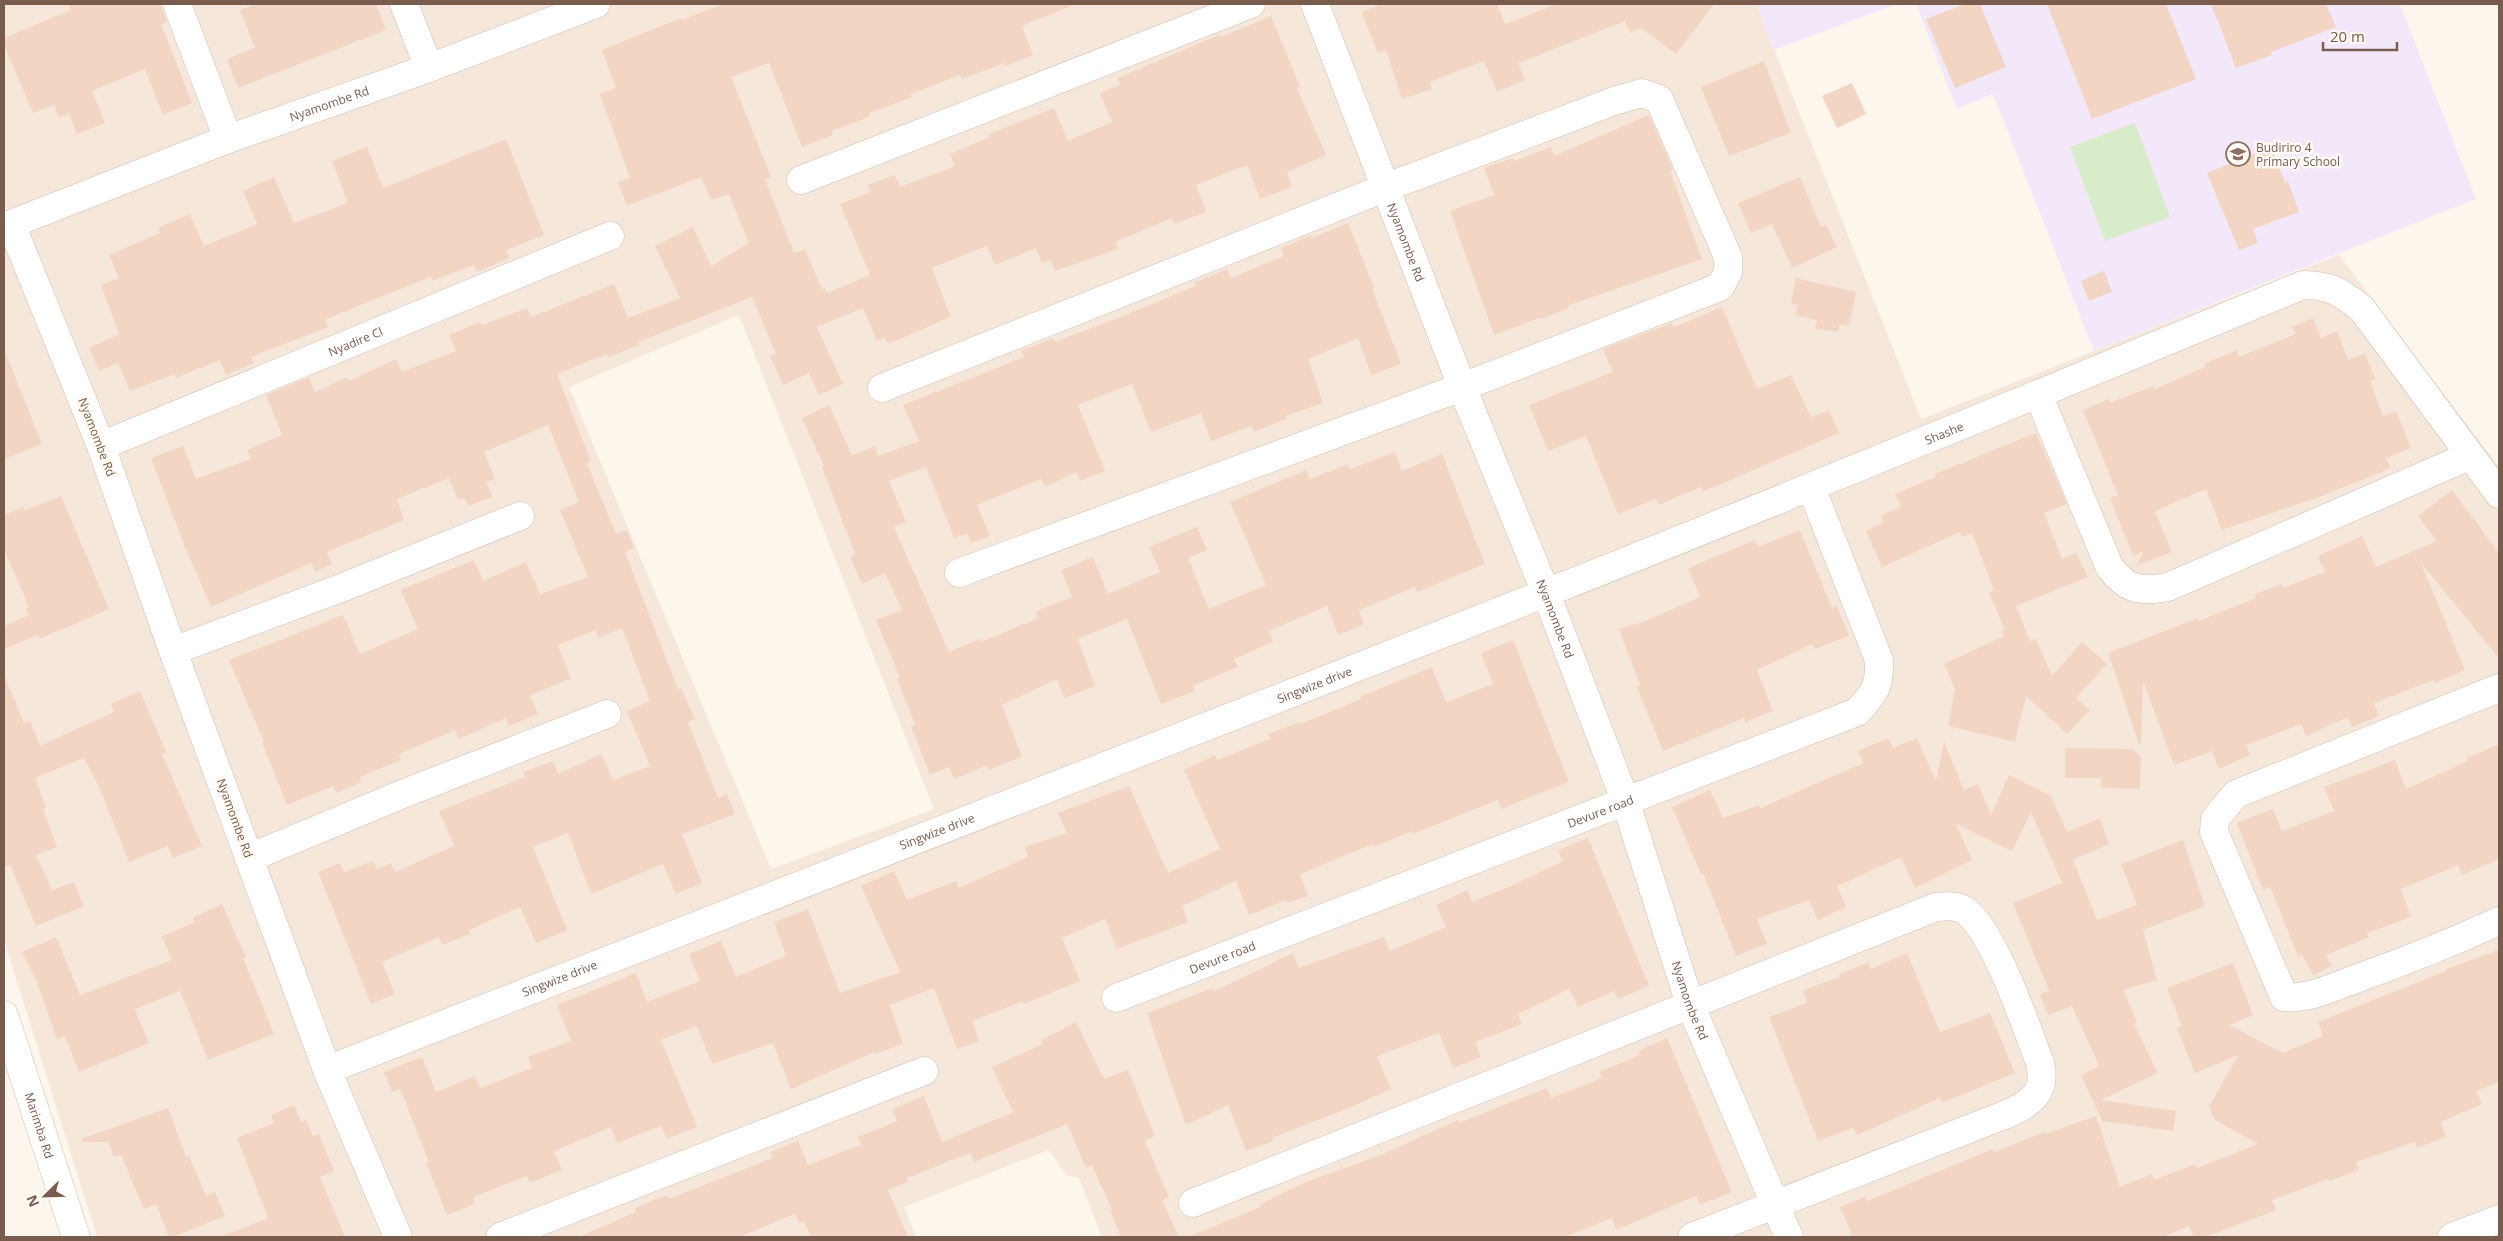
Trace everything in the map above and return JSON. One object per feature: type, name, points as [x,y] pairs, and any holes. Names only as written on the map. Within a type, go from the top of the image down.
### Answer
[{"type":"street","points":[[177,4],[228,139]]},
{"type":"street","points":[[404,4],[429,68]]},
{"type":"street","name":"Nyamombe Rd","points":[[398,1237],[327,1070],[173,651],[101,446],[7,226],[228,139],[429,68],[596,4]]},
{"type":"street","points":[[802,180],[1251,4]]},
{"type":"street","name":"Nyamombe Rd","points":[[1314,4],[1387,187],[1462,387],[1546,593],[1625,800],[1690,1004],[1788,1237]]},
{"type":"street","points":[[882,388],[1387,187],[1617,100],[1642,93],[1659,99],[1728,257],[1728,272],[1720,287],[1462,387],[959,572]]},
{"type":"street","name":"Nyadire Cl","points":[[101,446],[610,236]]},
{"type":"street","name":"Shashe","points":[[1546,593],[1811,487],[2303,285],[2322,285],[2342,293],[2362,308],[2469,456],[2499,494]]},
{"type":"street","points":[[2038,394],[2109,566],[2118,578],[2128,585],[2139,589],[2150,590],[2168,586],[2469,456]]},
{"type":"street","name":"Devure road","points":[[1116,998],[1857,712],[1873,695],[1879,679],[1879,660],[1811,487]]},
{"type":"street","points":[[173,651],[341,588],[520,516]]},
{"type":"street","name":"Singwize drive","points":[[327,1070],[616,954],[1546,593]]},
{"type":"street","points":[[2499,688],[2236,794],[2215,819],[2214,832],[2284,997],[2306,995],[2344,984],[2435,950],[2499,921]]},
{"type":"street","points":[[249,858],[405,793],[608,714]]},
{"type":"street","points":[[1193,1203],[1936,907],[1951,905],[1965,911],[1979,925],[1993,946],[2040,1063],[2043,1076],[2038,1093],[2007,1114],[1692,1237]]},
{"type":"street","name":"Marimba Rd","points":[[4,1015],[76,1237]]},
{"type":"street","points":[[500,1237],[924,1072]]},
{"type":"street","points":[[2452,1237],[2499,1219]]},
{"type":"shaded area","points":[[4,4],[1756,4],[1921,419],[2339,255],[2499,467],[2499,1237],[1102,1237],[1079,1178],[1067,1175],[1048,1150],[904,1207],[916,1237],[97,1237],[4,940]],"holes":[[[739,315],[934,809],[771,869],[569,387]]]},
{"type":"shaded area","points":[[1756,4],[1897,4],[1774,50]]},
{"type":"shaded area","name":"Budiriro 4 Primary School","points":[[1916,4],[2400,4],[2476,199],[2094,351],[1993,94],[1957,109]]},
{"type":"green space","points":[[2135,123],[2170,217],[2105,241],[2070,147]]},
{"type":"building","points":[[69,4],[160,4],[167,22],[161,24],[192,103],[163,115],[145,69],[92,91],[105,123],[77,134],[69,114],[59,118],[54,105],[33,113],[4,45],[4,38],[71,10]]},
{"type":"building","points":[[256,4],[376,4],[386,30],[238,88],[227,59],[255,48],[240,10]]},
{"type":"building","points":[[723,4],[1076,4],[1022,26],[1033,55],[1006,66],[1005,63],[962,79],[960,75],[911,94],[912,97],[869,113],[871,116],[832,131],[833,135],[802,147],[769,63],[731,77],[771,177],[765,179],[794,253],[805,249],[822,289],[825,288],[828,293],[870,275],[840,204],[870,192],[868,185],[895,175],[900,187],[955,166],[950,154],[990,137],[989,134],[1054,108],[1068,141],[1112,122],[1100,93],[1120,85],[1118,78],[1221,34],[1221,37],[1271,16],[1300,87],[1297,88],[1326,155],[1287,172],[1292,187],[1260,199],[1247,165],[1196,185],[1206,212],[1174,224],[1172,218],[1115,242],[1118,249],[1055,271],[1051,260],[1042,263],[1036,248],[995,265],[987,246],[932,268],[951,317],[888,344],[885,338],[877,341],[863,308],[817,327],[843,384],[819,395],[809,373],[783,385],[770,356],[776,354],[752,297],[638,342],[639,345],[608,357],[607,354],[557,374],[591,462],[587,463],[616,534],[627,530],[634,548],[625,552],[678,689],[681,688],[695,719],[688,722],[718,798],[727,794],[735,814],[682,834],[702,883],[676,894],[663,864],[591,894],[568,833],[533,847],[567,930],[536,943],[520,907],[469,930],[470,934],[442,945],[439,937],[382,962],[395,994],[371,1004],[318,872],[340,863],[344,872],[373,861],[377,869],[391,863],[395,872],[454,846],[439,811],[525,777],[523,772],[553,761],[558,774],[601,754],[613,780],[650,766],[627,711],[650,701],[622,628],[598,638],[596,630],[558,645],[571,679],[530,695],[538,714],[509,726],[506,718],[459,739],[455,730],[399,754],[401,760],[360,777],[362,782],[336,793],[333,786],[287,805],[262,742],[264,742],[229,660],[343,615],[360,654],[418,629],[401,590],[474,560],[483,581],[526,562],[540,594],[588,577],[560,510],[579,502],[548,425],[484,452],[495,479],[486,482],[493,497],[468,506],[465,498],[458,500],[449,478],[397,499],[404,520],[327,552],[332,564],[315,572],[311,563],[211,607],[183,542],[151,458],[183,446],[196,479],[251,459],[247,450],[282,435],[266,395],[309,377],[315,392],[347,377],[349,381],[396,359],[402,372],[456,351],[449,335],[480,322],[482,325],[527,308],[531,317],[614,284],[628,318],[680,298],[655,246],[693,227],[711,266],[749,243],[729,194],[711,200],[701,177],[627,206],[618,182],[630,178],[600,94],[616,88],[602,50],[681,18],[682,20]]},
{"type":"building","points":[[1383,4],[1497,4],[1505,24],[1557,4],[1714,4],[1676,54],[1641,28],[1630,33],[1625,21],[1518,63],[1525,80],[1497,92],[1484,61],[1430,82],[1432,89],[1402,99],[1386,50],[1378,53],[1361,12]]},
{"type":"building","points":[[1965,4],[1980,4],[2006,67],[1955,88],[1926,19]]},
{"type":"building","points":[[2047,4],[2166,4],[2196,79],[2092,119]]},
{"type":"building","points":[[2211,4],[2326,4],[2336,27],[2271,52],[2272,55],[2236,68]]},
{"type":"building","points":[[1764,61],[1791,133],[1729,156],[1701,87]]},
{"type":"building","points":[[1852,83],[1866,114],[1837,128],[1822,96]]},
{"type":"building","points":[[1649,115],[1673,170],[1670,171],[1702,259],[1567,306],[1568,308],[1542,319],[1542,317],[1494,335],[1450,211],[1494,195],[1484,168],[1513,158],[1514,161],[1551,147],[1554,156]]},
{"type":"building","points":[[506,139],[544,235],[506,250],[510,258],[477,272],[474,265],[432,281],[431,277],[385,295],[325,320],[328,327],[251,357],[254,363],[226,375],[220,360],[176,378],[175,374],[130,391],[118,363],[99,371],[89,348],[119,334],[101,285],[119,278],[109,255],[160,233],[158,228],[190,214],[204,246],[257,224],[243,191],[274,177],[294,223],[348,203],[332,161],[367,147],[383,188]]},
{"type":"building","points":[[2271,147],[2285,182],[2288,181],[2299,212],[2253,229],[2258,243],[2239,250],[2207,173]]},
{"type":"building","points":[[1800,177],[1821,227],[1826,225],[1837,247],[1792,268],[1772,224],[1751,233],[1738,203]]},
{"type":"building","points":[[1348,223],[1374,287],[1372,288],[1401,364],[1371,375],[1358,338],[1308,359],[1323,403],[1285,416],[1286,419],[1254,432],[1251,426],[1211,441],[1201,413],[1151,432],[1132,384],[1078,405],[1105,471],[1080,481],[1077,472],[1045,487],[1041,479],[977,505],[990,536],[971,543],[967,533],[954,538],[926,467],[889,481],[906,522],[894,527],[949,652],[980,639],[981,642],[1038,618],[1036,611],[1072,597],[1061,570],[1093,557],[1108,594],[1160,572],[1149,547],[1197,527],[1207,550],[1188,558],[1209,609],[1266,585],[1230,502],[1306,470],[1310,479],[1348,464],[1350,469],[1395,452],[1402,471],[1442,454],[1485,564],[1417,592],[1415,587],[1359,610],[1364,624],[1338,635],[1327,606],[1269,631],[1273,642],[1234,659],[1238,667],[1193,686],[1195,691],[1161,704],[1127,619],[1078,639],[1095,686],[1064,698],[1057,679],[1002,705],[1022,757],[989,770],[987,765],[954,779],[949,767],[930,775],[911,726],[915,725],[897,679],[900,678],[876,620],[902,610],[885,573],[862,584],[850,557],[855,554],[822,467],[824,466],[802,418],[829,405],[852,455],[875,446],[878,456],[919,441],[903,405],[1024,357],[1021,351],[1053,338],[1055,342],[1113,320],[1196,286],[1194,283],[1227,269],[1231,278],[1284,256],[1281,248],[1311,235],[1312,238]]},
{"type":"building","points":[[2104,271],[2112,292],[2089,301],[2081,281]]},
{"type":"building","points":[[1796,278],[1856,292],[1849,326],[1840,324],[1838,332],[1815,328],[1817,320],[1795,315],[1798,305],[1791,304]]},
{"type":"building","points":[[1722,307],[1757,389],[1791,375],[1811,417],[1829,410],[1839,433],[1703,492],[1701,487],[1659,505],[1656,499],[1618,514],[1586,436],[1548,451],[1529,405],[1613,372],[1603,349],[1672,323],[1674,327]]},
{"type":"building","points":[[2313,318],[2321,338],[2337,331],[2348,360],[2365,353],[2375,379],[2370,381],[2383,416],[2396,411],[2411,448],[2386,458],[2391,468],[2316,498],[2222,530],[2206,489],[2155,511],[2172,552],[2136,566],[2144,551],[2133,556],[2110,498],[2118,495],[2083,410],[2109,399],[2110,403],[2153,386],[2155,389],[2205,367],[2204,364],[2237,350],[2239,357],[2296,334],[2292,327]]},
{"type":"building","points":[[4,349],[42,444],[4,459]]},
{"type":"building","points":[[2036,433],[2067,504],[2044,513],[2062,559],[2076,553],[2088,577],[2016,606],[2030,641],[2036,639],[2052,676],[2082,642],[2107,664],[2076,698],[2090,710],[2067,734],[2026,696],[2015,742],[1948,726],[1955,689],[1944,664],[2004,636],[2002,631],[2005,630],[1989,593],[1994,590],[1972,533],[1962,537],[1960,532],[1882,567],[1866,531],[1884,522],[1881,515],[1901,507],[1895,494],[1936,477],[1935,474]]},
{"type":"building","points":[[2452,490],[2499,553],[2499,658],[2421,563],[2465,670],[2435,683],[2433,680],[2374,703],[2379,716],[2352,727],[2348,717],[2306,736],[2301,724],[2246,745],[2250,755],[2219,769],[2212,751],[2174,765],[2143,681],[2141,743],[2139,744],[2108,653],[2198,618],[2199,621],[2256,598],[2255,594],[2282,584],[2283,588],[2325,572],[2318,556],[2362,536],[2376,567],[2437,541],[2418,516]]},
{"type":"building","points":[[61,496],[109,609],[40,639],[38,635],[4,649],[4,626],[29,615],[26,608],[29,607],[4,549],[4,515],[24,507],[25,510]]},
{"type":"building","points":[[1800,530],[1832,608],[1837,606],[1849,636],[1814,649],[1812,644],[1757,670],[1773,711],[1745,722],[1744,718],[1663,751],[1637,687],[1640,685],[1619,629],[1643,622],[1700,597],[1688,568],[1755,540],[1758,547]]},
{"type":"building","points":[[1513,640],[1569,782],[1501,809],[1498,800],[1413,834],[1412,831],[1374,847],[1373,844],[1300,874],[1308,896],[1287,903],[1286,900],[1249,915],[1236,881],[1182,906],[1188,922],[1117,949],[1105,919],[1062,938],[1080,981],[1024,1004],[1023,1001],[972,1021],[979,1041],[957,1049],[934,988],[890,1005],[903,1044],[875,1054],[874,1052],[791,1089],[773,1043],[712,1064],[697,1026],[661,1040],[697,1127],[667,1139],[661,1126],[617,1143],[611,1127],[554,1151],[562,1170],[530,1183],[527,1176],[473,1197],[475,1204],[447,1215],[426,1163],[429,1162],[400,1089],[392,1092],[384,1072],[422,1057],[436,1092],[475,1076],[480,1088],[532,1068],[528,1057],[571,1041],[557,1005],[636,973],[647,1002],[700,981],[689,954],[721,941],[736,977],[786,956],[774,922],[808,909],[840,993],[900,972],[861,886],[894,871],[907,900],[956,881],[959,888],[1028,857],[1025,847],[1067,833],[1058,813],[1129,786],[1168,873],[1220,849],[1184,770],[1215,755],[1217,760],[1270,739],[1268,734],[1300,722],[1301,724],[1432,667],[1446,702],[1493,684],[1481,653]]},
{"type":"building","points":[[4,675],[24,723],[30,721],[40,746],[114,712],[111,704],[140,691],[166,752],[162,754],[202,846],[173,858],[168,846],[129,862],[99,787],[84,758],[35,778],[46,808],[43,810],[57,847],[36,855],[52,890],[74,882],[84,906],[36,926],[10,865],[4,867]]},
{"type":"building","points":[[1888,738],[1893,748],[1917,738],[1936,781],[1944,742],[1964,790],[1978,784],[1991,815],[2009,775],[2051,796],[2067,832],[2100,818],[2109,844],[2073,860],[2097,920],[2137,905],[2121,864],[2183,840],[2205,906],[2143,930],[2157,980],[2123,990],[2137,1022],[2134,1024],[2158,1073],[2101,1100],[2176,1111],[2173,1131],[2102,1121],[2081,1075],[2099,1066],[2072,1006],[2048,1015],[2040,994],[2049,991],[2013,903],[2062,883],[2031,812],[2012,851],[1956,824],[1972,860],[1915,888],[1901,857],[1837,886],[1846,907],[1818,920],[1809,900],[1757,919],[1767,944],[1736,956],[1703,873],[1701,874],[1672,807],[1710,790],[1723,818],[1759,805],[1760,808],[1863,763],[1858,751]]},
{"type":"building","points":[[2499,744],[2499,859],[2462,875],[2458,865],[2401,889],[2411,917],[2367,933],[2369,937],[2326,955],[2332,966],[2313,975],[2302,955],[2298,956],[2270,887],[2263,890],[2237,823],[2273,809],[2282,831],[2334,811],[2324,787],[2395,760],[2406,789],[2468,761],[2466,758]]},
{"type":"building","points":[[2065,748],[2132,749],[2141,757],[2140,789],[2101,788],[2101,778],[2065,778]]},
{"type":"building","points":[[1588,838],[1649,986],[1618,999],[1614,991],[1578,1007],[1569,989],[1518,1014],[1522,1024],[1475,1042],[1481,1057],[1453,1068],[1439,1033],[1377,1056],[1391,1089],[1354,1106],[1272,1138],[1273,1141],[1246,1151],[1228,1105],[1188,1124],[1185,1123],[1147,1013],[1213,988],[1215,991],[1293,953],[1299,968],[1384,937],[1390,951],[1446,927],[1436,905],[1467,890],[1472,902],[1511,886],[1563,861],[1558,850]]},
{"type":"building","points":[[222,904],[246,957],[243,958],[274,1034],[208,1060],[180,991],[135,1009],[149,1043],[79,1072],[65,1036],[57,1039],[36,980],[22,952],[56,937],[80,995],[172,960],[162,936],[195,922],[193,918]]},
{"type":"building","points":[[2499,950],[2499,1082],[2476,1091],[2482,1104],[2441,1122],[2446,1137],[2417,1148],[2415,1142],[2356,1162],[2359,1170],[2329,1181],[2328,1179],[2272,1200],[2276,1210],[2206,1237],[2194,1237],[2189,1226],[2162,1237],[1853,1237],[1840,1207],[1865,1196],[1867,1201],[1993,1149],[1994,1152],[2045,1132],[2045,1134],[2096,1116],[2120,1187],[2152,1174],[2154,1180],[2196,1164],[2197,1168],[2258,1144],[2214,1119],[2209,1107],[2238,1055],[2195,1073],[2177,1028],[2182,1026],[2167,988],[2233,963],[2253,1015],[2229,1025],[2283,1053],[2323,1036],[2318,1022],[2446,971],[2446,969]]},
{"type":"building","points":[[1907,953],[1940,1032],[1990,1013],[2015,1073],[1942,1103],[1940,1098],[1857,1135],[1853,1128],[1818,1141],[1769,1017],[1807,1003],[1803,990],[1840,977],[1839,974],[1869,962],[1871,969]]},
{"type":"building","points":[[1076,1022],[1104,1079],[1128,1070],[1155,1136],[1145,1141],[1169,1197],[1162,1200],[1179,1237],[1121,1237],[1110,1210],[1112,1210],[1092,1165],[1086,1168],[1067,1124],[974,1162],[970,1153],[907,1178],[908,1182],[888,1190],[908,1237],[811,1237],[804,1221],[799,1223],[795,1214],[739,1237],[578,1237],[636,1212],[635,1208],[667,1195],[669,1199],[773,1158],[770,1152],[798,1141],[808,1165],[861,1145],[858,1137],[897,1121],[892,1109],[924,1096],[942,1142],[1013,1112],[992,1067],[1043,1044],[1041,1040]]},
{"type":"building","points":[[1667,1038],[1732,1192],[1700,1205],[1696,1196],[1616,1230],[1612,1218],[1564,1237],[1189,1237],[1260,1207],[1259,1205],[1304,1183],[1383,1154],[1458,1120],[1459,1123],[1547,1088],[1551,1098],[1602,1078],[1599,1072],[1640,1055],[1638,1051]]},
{"type":"building","points":[[294,1105],[301,1122],[306,1120],[313,1136],[319,1134],[334,1171],[320,1177],[345,1237],[221,1237],[268,1218],[237,1138],[274,1123],[271,1115]]},
{"type":"building","points":[[168,1108],[186,1157],[189,1156],[206,1196],[215,1192],[225,1216],[172,1237],[169,1237],[156,1204],[144,1209],[121,1155],[114,1157],[109,1142],[82,1142],[81,1139]]},
{"type":"place","name":"Budiriro 4 Primary School","points":[[2238,154]]}]
